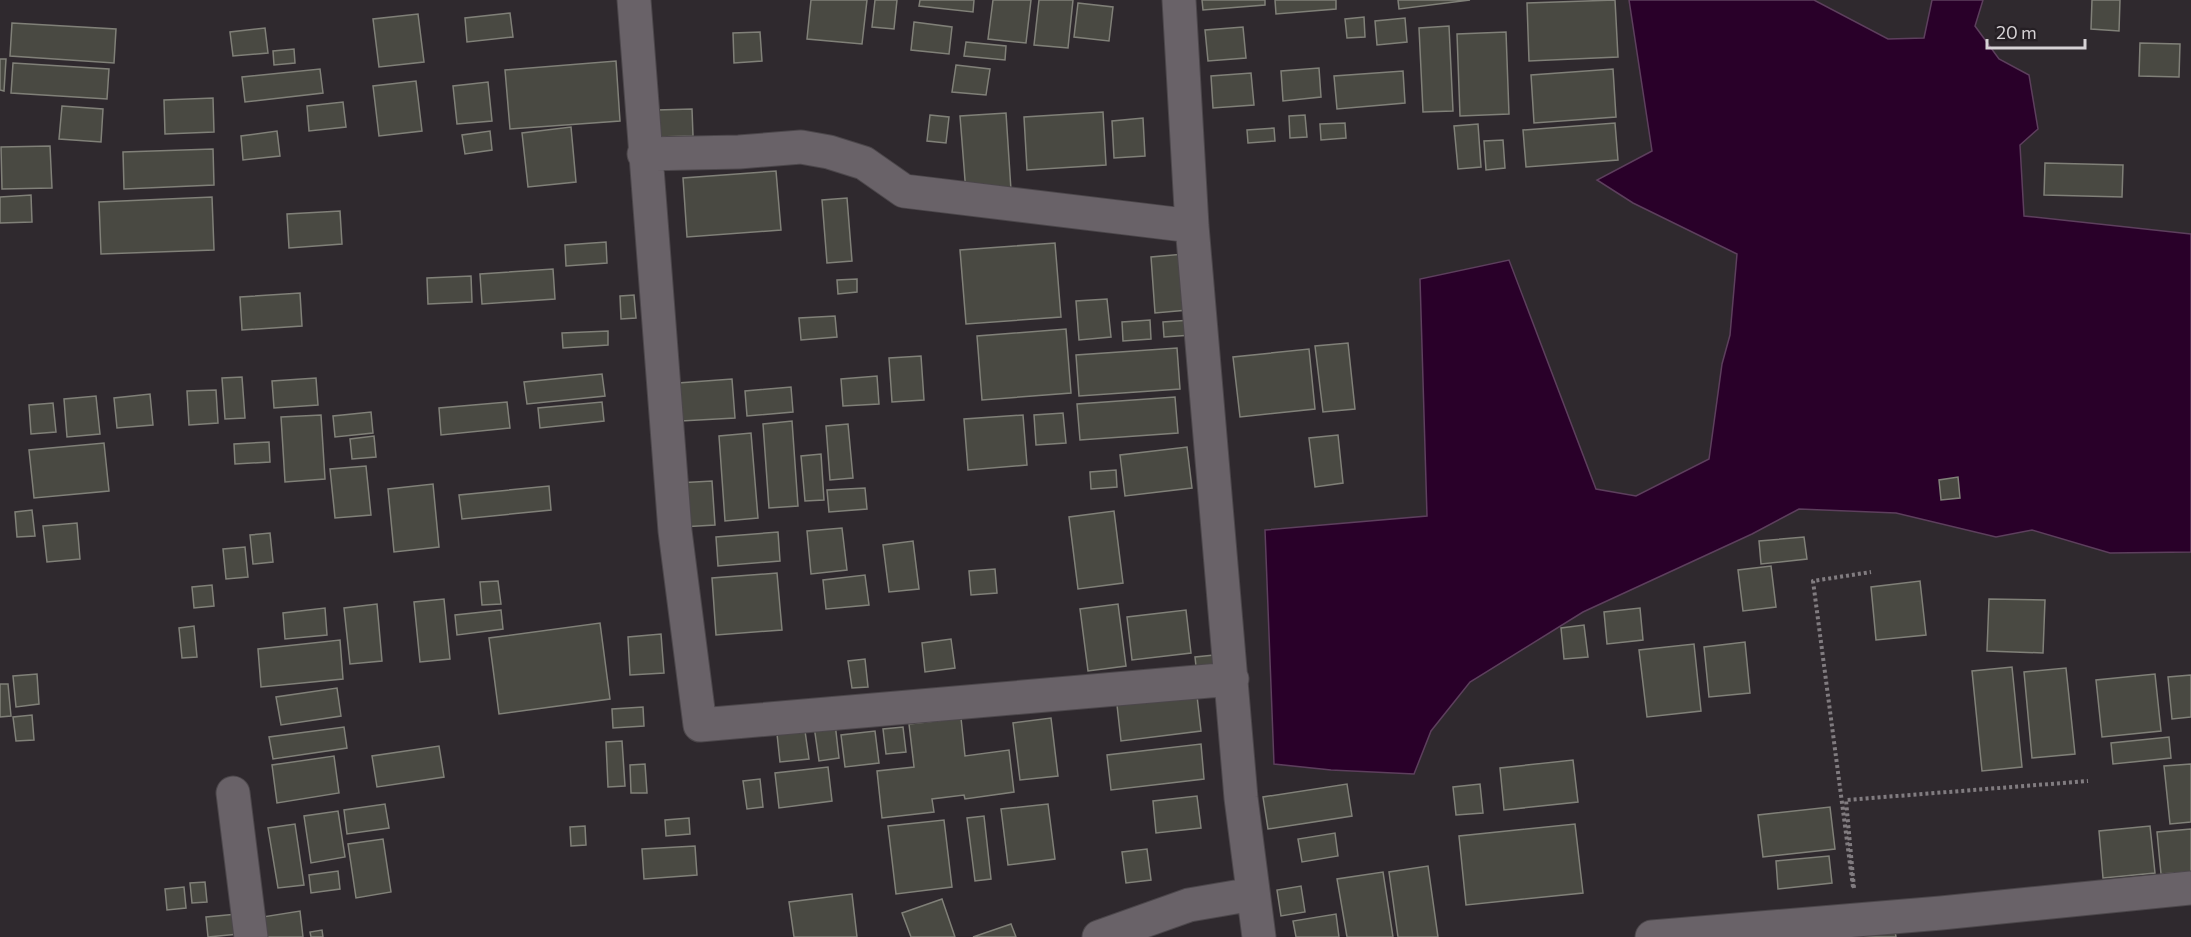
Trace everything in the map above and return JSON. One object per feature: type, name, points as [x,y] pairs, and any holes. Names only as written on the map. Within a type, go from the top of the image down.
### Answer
[{"type":"street","points":[[634,0],[644,154],[675,531],[700,725],[1232,679]]},
{"type":"street","points":[[1179,0],[1192,226],[1241,798],[1259,937]]},
{"type":"street","points":[[644,154],[739,152],[801,147],[864,163],[904,191],[1192,226]]},
{"type":"street","points":[[233,793],[251,937]]},
{"type":"street","points":[[1652,937],[2191,888]]},
{"type":"street","points":[[1100,937],[1189,905],[1253,894]]},
{"type":"path","points":[[1857,920],[1813,581],[1871,572]]},
{"type":"path","points":[[1857,920],[1846,800],[2088,781]]},
{"type":"shaded area","points":[[1629,0],[1814,0],[1888,39],[1924,38],[1932,0],[1983,0],[1975,26],[1999,59],[2029,75],[2038,129],[2020,145],[2024,216],[2191,234],[2191,552],[2110,553],[2032,530],[1996,537],[1896,513],[1799,509],[1752,534],[1583,612],[1470,682],[1431,731],[1414,774],[1331,770],[1274,764],[1265,530],[1427,516],[1420,279],[1509,260],[1596,489],[1636,496],[1709,459],[1722,364],[1730,335],[1737,254],[1633,203],[1597,180],[1652,151]]},
{"type":"building","points":[[811,0],[867,0],[862,44],[807,39]]},
{"type":"building","points":[[875,0],[897,0],[894,29],[872,27]]},
{"type":"building","points":[[920,0],[974,0],[973,12],[919,6]]},
{"type":"building","points":[[993,0],[1031,0],[1026,43],[988,39]]},
{"type":"building","points":[[1039,0],[1073,0],[1068,48],[1034,45]]},
{"type":"building","points":[[1202,0],[1265,0],[1265,5],[1203,10]]},
{"type":"building","points":[[1275,0],[1336,0],[1336,9],[1276,14]]},
{"type":"building","points":[[1398,0],[1470,0],[1399,9]]},
{"type":"building","points":[[1615,0],[1618,57],[1529,61],[1527,3]]},
{"type":"building","points":[[2092,0],[2120,0],[2119,31],[2091,29]]},
{"type":"building","points":[[1078,3],[1113,7],[1109,41],[1074,37]]},
{"type":"building","points":[[510,13],[513,37],[467,42],[465,18]]},
{"type":"building","points":[[418,14],[424,62],[379,67],[373,19]]},
{"type":"building","points":[[1364,17],[1365,37],[1347,38],[1345,19]]},
{"type":"building","points":[[1405,18],[1407,42],[1377,45],[1375,21]]},
{"type":"building","points":[[914,22],[952,27],[949,54],[911,50]]},
{"type":"building","points":[[12,23],[116,29],[114,63],[10,56]]},
{"type":"building","points":[[1449,26],[1453,111],[1423,112],[1419,28]]},
{"type":"building","points":[[1243,27],[1246,58],[1208,61],[1205,30]]},
{"type":"building","points":[[265,28],[268,53],[233,56],[230,32]]},
{"type":"building","points":[[760,32],[762,61],[734,63],[733,33]]},
{"type":"building","points":[[1506,32],[1509,114],[1460,116],[1457,34]]},
{"type":"building","points":[[966,42],[1006,46],[1005,60],[964,56]]},
{"type":"building","points":[[2140,43],[2180,44],[2179,77],[2139,76]]},
{"type":"building","points":[[294,49],[295,63],[274,65],[273,51]]},
{"type":"building","points":[[0,59],[6,59],[4,91],[0,90]]},
{"type":"building","points":[[616,61],[620,121],[510,129],[505,70]]},
{"type":"building","points":[[13,63],[109,69],[107,99],[11,93]]},
{"type":"building","points":[[956,65],[990,69],[986,95],[952,92]]},
{"type":"building","points":[[1319,68],[1321,97],[1283,101],[1281,71]]},
{"type":"building","points":[[320,69],[323,93],[245,102],[242,77]]},
{"type":"building","points":[[1613,69],[1616,117],[1534,123],[1531,75]]},
{"type":"building","points":[[1403,71],[1405,103],[1337,109],[1334,76]]},
{"type":"building","points":[[1251,73],[1254,105],[1213,108],[1211,76]]},
{"type":"building","points":[[416,81],[422,131],[379,136],[373,86]]},
{"type":"building","points":[[488,82],[492,121],[457,124],[453,86]]},
{"type":"building","points":[[213,98],[214,132],[165,134],[164,100]]},
{"type":"building","points":[[343,102],[346,127],[309,131],[307,106]]},
{"type":"building","points":[[62,106],[103,109],[101,142],[59,139]]},
{"type":"building","points":[[692,109],[693,136],[658,137],[657,110]]},
{"type":"building","points":[[1103,112],[1106,165],[1027,170],[1024,117]]},
{"type":"building","points":[[1006,113],[1011,190],[966,193],[960,116]]},
{"type":"building","points":[[930,115],[949,117],[946,143],[927,141]]},
{"type":"building","points":[[1305,115],[1307,137],[1290,138],[1289,116]]},
{"type":"building","points":[[1143,118],[1145,156],[1114,158],[1112,121]]},
{"type":"building","points":[[1345,123],[1346,138],[1321,140],[1320,124]]},
{"type":"building","points":[[1615,123],[1618,160],[1526,167],[1523,130]]},
{"type":"building","points":[[1478,124],[1481,167],[1458,169],[1454,126]]},
{"type":"building","points":[[571,127],[576,182],[528,187],[522,133]]},
{"type":"building","points":[[1274,128],[1275,141],[1248,143],[1247,130]]},
{"type":"building","points":[[277,131],[280,156],[243,160],[241,136]]},
{"type":"building","points":[[490,131],[492,150],[465,154],[462,135]]},
{"type":"building","points":[[1503,140],[1505,168],[1486,170],[1484,141]]},
{"type":"building","points":[[50,146],[52,188],[2,189],[1,147]]},
{"type":"building","points":[[213,149],[214,185],[124,189],[123,152]]},
{"type":"building","points":[[2045,163],[2123,165],[2122,197],[2044,195]]},
{"type":"building","points":[[776,171],[781,230],[687,237],[683,178]]},
{"type":"building","points":[[31,195],[32,222],[0,223],[0,197]]},
{"type":"building","points":[[212,197],[214,250],[101,254],[99,202]]},
{"type":"building","points":[[847,198],[852,261],[827,263],[822,200]]},
{"type":"building","points":[[340,211],[342,244],[289,248],[287,214]]},
{"type":"building","points":[[606,242],[607,263],[566,266],[565,245]]},
{"type":"building","points":[[1055,243],[1061,317],[966,324],[960,250]]},
{"type":"building","points":[[1184,254],[1188,310],[1155,313],[1151,257]]},
{"type":"building","points":[[553,269],[555,299],[482,304],[480,274]]},
{"type":"building","points":[[471,276],[472,302],[428,304],[427,278]]},
{"type":"building","points":[[857,279],[857,292],[838,294],[837,280]]},
{"type":"building","points":[[300,293],[302,326],[242,330],[240,297]]},
{"type":"building","points":[[634,295],[636,318],[621,319],[620,296]]},
{"type":"building","points":[[1107,299],[1111,337],[1079,340],[1076,301]]},
{"type":"building","points":[[835,316],[837,337],[801,340],[799,318]]},
{"type":"building","points":[[1150,320],[1151,339],[1123,341],[1122,322]]},
{"type":"building","points":[[1191,320],[1192,335],[1164,337],[1163,322]]},
{"type":"building","points":[[1066,329],[1071,393],[982,400],[977,336]]},
{"type":"building","points":[[608,331],[608,345],[563,348],[562,333]]},
{"type":"building","points":[[1348,343],[1355,409],[1323,412],[1315,346]]},
{"type":"building","points":[[1177,348],[1180,389],[1079,396],[1076,355]]},
{"type":"building","points":[[1309,349],[1315,409],[1240,417],[1233,357]]},
{"type":"building","points":[[921,356],[924,400],[892,402],[889,358]]},
{"type":"building","points":[[602,374],[605,396],[527,404],[524,382]]},
{"type":"building","points":[[877,376],[879,404],[843,406],[841,379]]},
{"type":"building","points":[[242,377],[245,418],[225,419],[222,378]]},
{"type":"building","points":[[316,378],[318,405],[274,408],[272,381]]},
{"type":"building","points":[[732,379],[735,418],[681,421],[678,383]]},
{"type":"building","points":[[791,387],[793,412],[747,416],[745,391]]},
{"type":"building","points":[[216,390],[218,423],[189,425],[187,391]]},
{"type":"building","points":[[150,394],[153,425],[117,428],[114,398]]},
{"type":"building","points":[[96,396],[100,434],[67,437],[64,399]]},
{"type":"building","points":[[1175,397],[1178,433],[1080,440],[1077,404]]},
{"type":"building","points":[[507,402],[510,428],[441,435],[439,408]]},
{"type":"building","points":[[602,402],[604,421],[540,428],[538,408]]},
{"type":"building","points":[[53,403],[56,432],[31,434],[29,405]]},
{"type":"building","points":[[371,412],[373,433],[335,437],[333,416]]},
{"type":"building","points":[[1063,413],[1066,443],[1036,445],[1034,415]]},
{"type":"building","points":[[321,415],[325,479],[285,482],[281,417]]},
{"type":"building","points":[[1023,415],[1027,465],[968,470],[964,419]]},
{"type":"building","points":[[792,421],[798,506],[769,508],[763,424]]},
{"type":"building","points":[[848,424],[853,478],[830,480],[826,426]]},
{"type":"building","points":[[751,433],[758,518],[725,521],[719,436]]},
{"type":"building","points":[[1338,435],[1343,483],[1315,487],[1309,438]]},
{"type":"building","points":[[374,436],[376,457],[352,459],[350,439]]},
{"type":"building","points":[[269,442],[270,462],[235,464],[234,444]]},
{"type":"building","points":[[104,443],[109,491],[34,498],[29,450]]},
{"type":"building","points":[[1187,447],[1192,488],[1125,496],[1120,455]]},
{"type":"building","points":[[821,454],[824,500],[805,501],[801,456]]},
{"type":"building","points":[[366,466],[371,515],[335,518],[330,469]]},
{"type":"building","points":[[1116,470],[1117,487],[1091,489],[1090,472]]},
{"type":"building","points":[[1958,477],[1960,498],[1941,500],[1939,480]]},
{"type":"building","points":[[712,481],[715,525],[681,527],[677,483]]},
{"type":"building","points":[[433,484],[439,547],[394,552],[388,489]]},
{"type":"building","points":[[549,486],[551,510],[462,519],[459,495]]},
{"type":"building","points":[[865,488],[867,509],[829,512],[827,490]]},
{"type":"building","points":[[32,510],[35,536],[17,537],[15,512]]},
{"type":"building","points":[[1114,511],[1123,583],[1078,589],[1069,517]]},
{"type":"building","points":[[77,523],[80,559],[47,562],[43,526]]},
{"type":"building","points":[[842,528],[847,570],[811,574],[807,531]]},
{"type":"building","points":[[778,532],[780,561],[718,566],[716,537]]},
{"type":"building","points":[[270,533],[273,562],[253,564],[250,535]]},
{"type":"building","points":[[1804,537],[1807,559],[1761,564],[1759,541]]},
{"type":"building","points":[[913,541],[919,589],[889,592],[883,545]]},
{"type":"building","points":[[245,547],[248,577],[226,579],[223,549]]},
{"type":"building","points":[[1771,566],[1776,607],[1743,611],[1738,570]]},
{"type":"building","points":[[995,569],[997,593],[971,595],[969,571]]},
{"type":"building","points":[[777,573],[782,630],[716,635],[712,578]]},
{"type":"building","points":[[865,575],[869,605],[826,609],[823,580]]},
{"type":"building","points":[[498,581],[501,604],[482,605],[480,582]]},
{"type":"building","points":[[1920,581],[1926,635],[1876,640],[1871,587]]},
{"type":"building","points":[[212,585],[214,606],[194,608],[192,587]]},
{"type":"building","points":[[444,599],[450,659],[420,662],[414,602]]},
{"type":"building","points":[[1989,599],[2045,600],[2043,653],[1987,651]]},
{"type":"building","points":[[377,604],[382,661],[350,664],[344,608]]},
{"type":"building","points":[[1118,604],[1126,666],[1088,671],[1080,609]]},
{"type":"building","points":[[325,608],[327,635],[285,639],[283,613]]},
{"type":"building","points":[[1640,608],[1643,640],[1607,644],[1604,612]]},
{"type":"building","points":[[501,610],[503,629],[457,635],[455,615]]},
{"type":"building","points":[[1186,610],[1191,653],[1132,660],[1127,617]]},
{"type":"building","points":[[600,623],[610,699],[499,714],[489,638]]},
{"type":"building","points":[[1584,625],[1588,657],[1564,659],[1561,628]]},
{"type":"building","points":[[194,626],[197,657],[182,658],[179,628]]},
{"type":"building","points":[[661,634],[664,673],[630,675],[628,637]]},
{"type":"building","points":[[951,639],[955,668],[925,672],[922,643]]},
{"type":"building","points":[[340,640],[343,679],[261,687],[258,649]]},
{"type":"building","points":[[1745,642],[1750,693],[1709,697],[1704,647]]},
{"type":"building","points":[[1694,644],[1701,711],[1647,717],[1639,650]]},
{"type":"building","points":[[1224,654],[1225,674],[1197,676],[1195,657]]},
{"type":"building","points":[[865,659],[868,687],[852,688],[848,661]]},
{"type":"building","points":[[2012,667],[2022,767],[1982,771],[1972,671]]},
{"type":"building","points":[[2066,668],[2075,754],[2032,758],[2024,672]]},
{"type":"building","points":[[37,674],[39,704],[16,707],[13,676]]},
{"type":"building","points":[[2155,674],[2161,731],[2102,737],[2096,680]]},
{"type":"building","points":[[2191,675],[2191,717],[2172,719],[2168,677]]},
{"type":"building","points":[[0,684],[8,684],[11,716],[0,717]]},
{"type":"building","points":[[1196,687],[1201,731],[1121,741],[1116,696]]},
{"type":"building","points":[[337,688],[341,716],[281,725],[276,697]]},
{"type":"building","points":[[643,707],[644,726],[613,728],[612,709]]},
{"type":"building","points":[[32,715],[34,740],[16,741],[13,717]]},
{"type":"building","points":[[961,718],[965,756],[1009,750],[1014,792],[965,799],[964,795],[932,799],[934,812],[882,818],[877,771],[914,767],[909,724]]},
{"type":"building","points":[[1051,718],[1058,776],[1020,780],[1013,723]]},
{"type":"building","points":[[835,723],[839,758],[819,761],[814,726]]},
{"type":"building","points":[[344,727],[347,748],[273,759],[269,737]]},
{"type":"building","points":[[903,727],[906,752],[886,754],[883,729]]},
{"type":"building","points":[[805,731],[809,759],[780,762],[777,734]]},
{"type":"building","points":[[875,731],[879,763],[845,767],[841,735]]},
{"type":"building","points":[[2169,737],[2171,758],[2113,764],[2111,743]]},
{"type":"building","points":[[622,741],[625,786],[608,787],[606,742]]},
{"type":"building","points":[[1201,744],[1204,779],[1111,790],[1107,755]]},
{"type":"building","points":[[439,746],[444,777],[377,787],[372,756]]},
{"type":"building","points":[[334,756],[339,793],[277,803],[272,765]]},
{"type":"building","points":[[1573,760],[1578,802],[1504,810],[1500,768]]},
{"type":"building","points":[[645,764],[647,793],[631,793],[630,765]]},
{"type":"building","points":[[2191,764],[2191,822],[2170,824],[2164,766]]},
{"type":"building","points":[[828,767],[832,801],[779,808],[775,773]]},
{"type":"building","points":[[760,779],[763,807],[747,809],[743,781]]},
{"type":"building","points":[[1347,784],[1352,816],[1268,829],[1263,797]]},
{"type":"building","points":[[1480,784],[1483,813],[1456,815],[1453,787]]},
{"type":"building","points":[[1197,796],[1201,828],[1156,833],[1153,801]]},
{"type":"building","points":[[385,804],[389,828],[347,834],[344,810]]},
{"type":"building","points":[[1048,804],[1055,859],[1008,865],[1001,809]]},
{"type":"building","points":[[1830,807],[1835,849],[1763,857],[1758,815]]},
{"type":"building","points":[[338,811],[345,857],[311,863],[304,816]]},
{"type":"building","points":[[984,816],[991,879],[975,881],[967,818]]},
{"type":"building","points":[[689,818],[690,834],[666,836],[665,820]]},
{"type":"building","points":[[944,820],[952,887],[896,894],[888,826]]},
{"type":"building","points":[[295,824],[304,885],[278,888],[268,828]]},
{"type":"building","points":[[1575,824],[1583,893],[1466,905],[1459,836]]},
{"type":"building","points":[[585,826],[586,845],[571,846],[570,827]]},
{"type":"building","points":[[2150,826],[2155,873],[2103,878],[2099,831]]},
{"type":"building","points":[[2191,829],[2191,872],[2161,874],[2157,832]]},
{"type":"building","points":[[1335,833],[1338,856],[1302,862],[1298,839]]},
{"type":"building","points":[[383,839],[391,892],[356,898],[348,844]]},
{"type":"building","points":[[695,846],[697,875],[644,879],[642,849]]},
{"type":"building","points":[[1147,849],[1151,880],[1126,883],[1122,852]]},
{"type":"building","points":[[1829,856],[1832,883],[1778,889],[1776,861]]},
{"type":"building","points":[[1428,866],[1438,937],[1398,937],[1389,872]]},
{"type":"building","points":[[338,871],[340,889],[311,893],[309,875]]},
{"type":"building","points":[[1383,872],[1393,937],[1347,937],[1337,879]]},
{"type":"building","points":[[205,882],[207,902],[192,903],[190,883]]},
{"type":"building","points":[[1301,886],[1305,912],[1281,916],[1277,890]]},
{"type":"building","points":[[184,887],[186,908],[167,910],[165,889]]},
{"type":"building","points":[[852,894],[857,937],[794,937],[789,902]]},
{"type":"building","points":[[942,899],[955,937],[911,937],[902,913]]},
{"type":"building","points":[[300,911],[303,937],[259,937],[256,918]]},
{"type":"building","points":[[237,914],[239,934],[208,937],[206,917]]},
{"type":"building","points":[[1336,914],[1339,937],[1296,937],[1293,921]]},
{"type":"building","points":[[1011,924],[1016,937],[973,937]]},
{"type":"building","points":[[322,930],[323,937],[311,937],[310,932]]},
{"type":"building","points":[[1895,931],[1896,937],[1844,937]]}]
